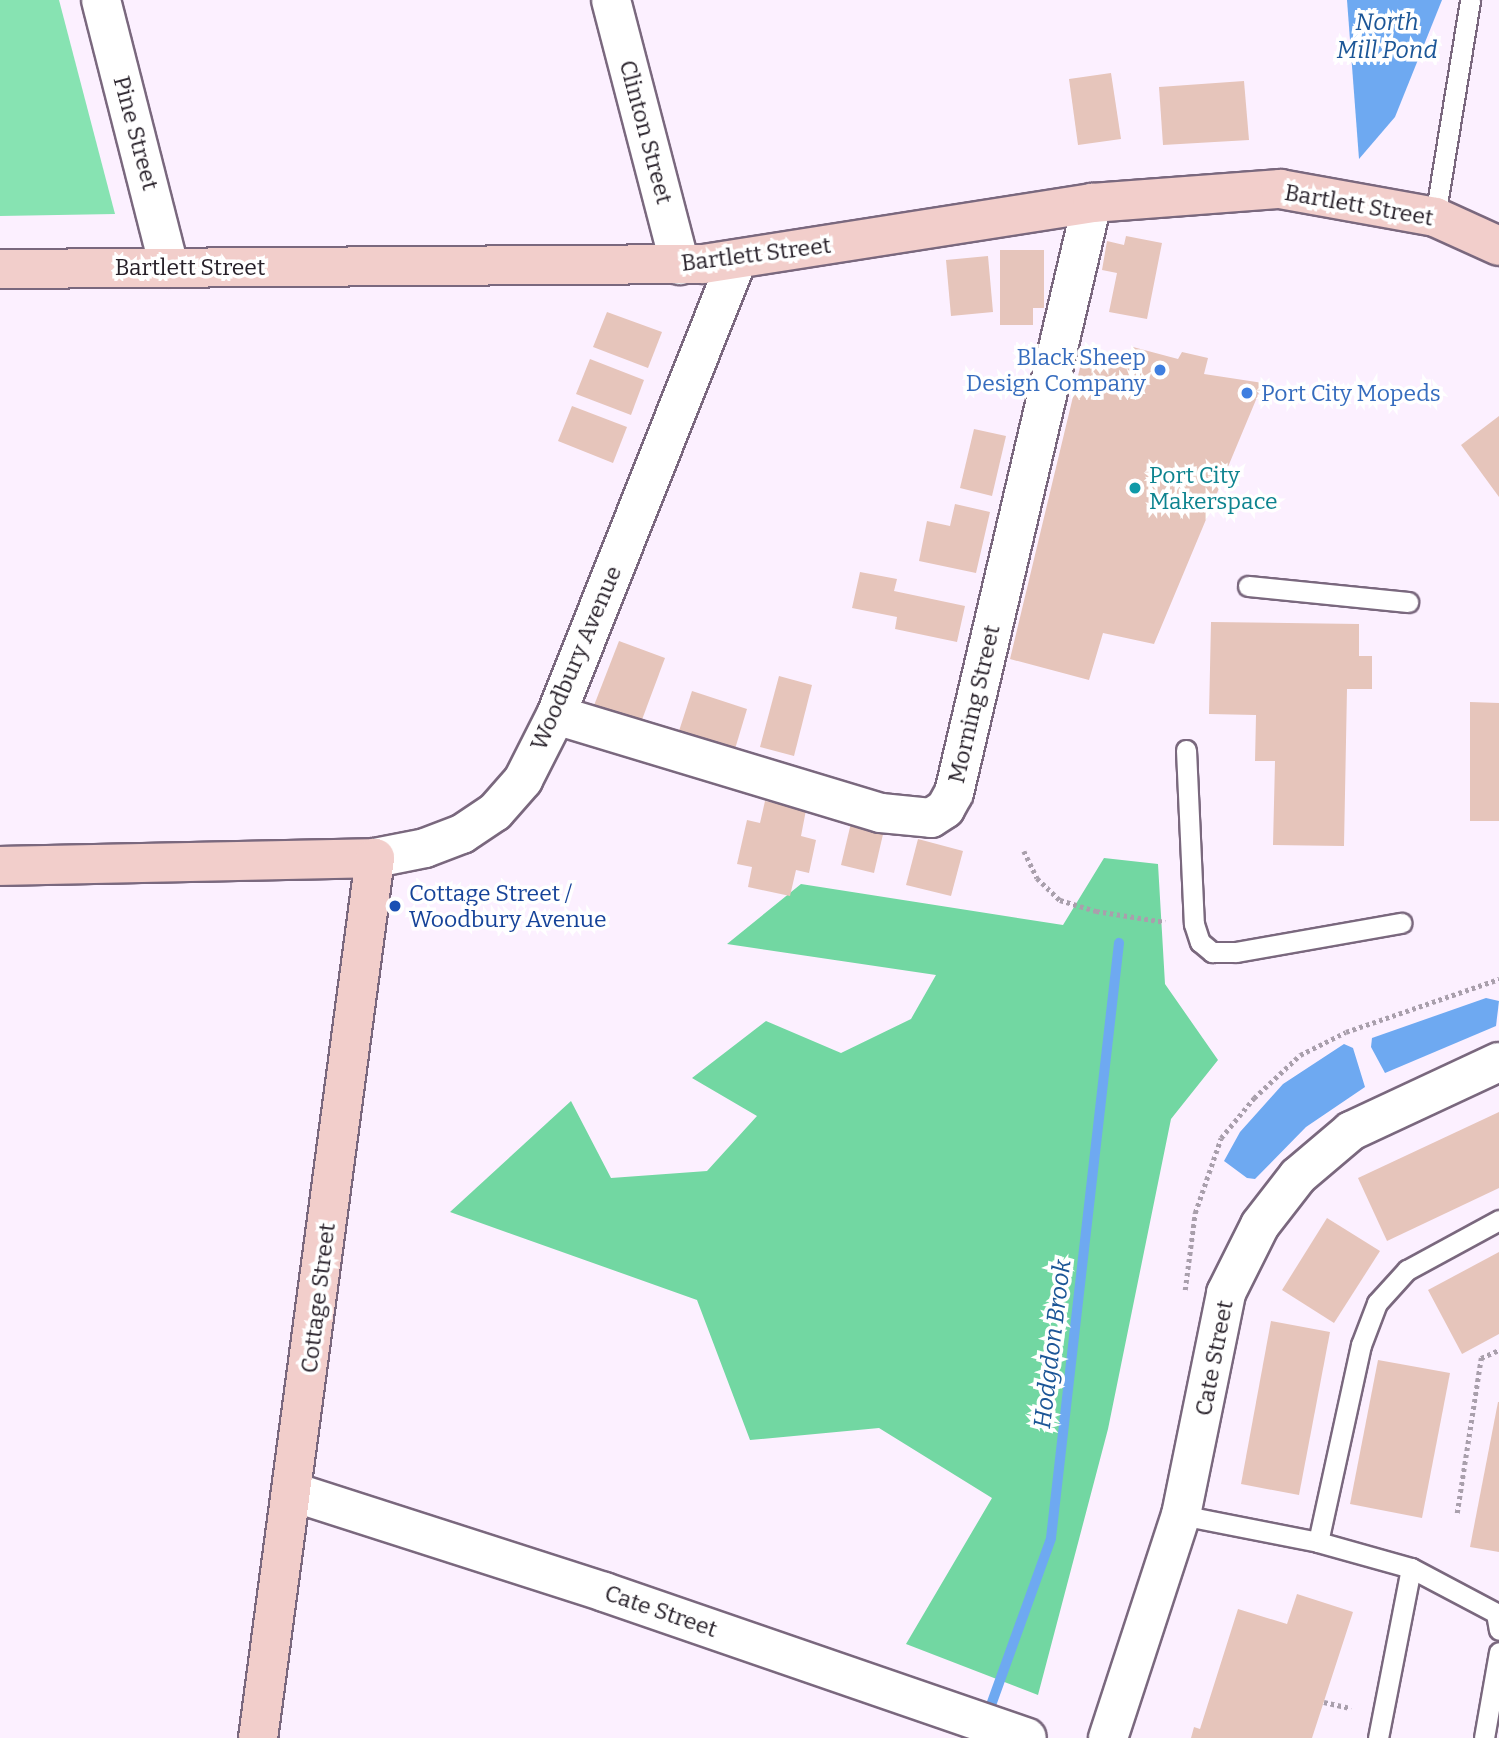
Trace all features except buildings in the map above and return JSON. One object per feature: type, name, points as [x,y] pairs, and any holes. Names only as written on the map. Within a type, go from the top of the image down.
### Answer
[{"type":"street","name":"Pine Street","points":[[101,0],[169,267]]},
{"type":"street","name":"Clinton Street","points":[[611,0],[680,265]]},
{"type":"street","name":"Bartlett Street","points":[[0,269],[680,265],[737,261],[1092,203],[1280,189],[1390,205],[1435,217],[1499,246]]},
{"type":"street","name":"Morning Street","points":[[556,715],[881,813],[931,818],[945,809],[954,793],[1092,203]]},
{"type":"street","name":"Woodbury Avenue","points":[[0,866],[375,858],[425,848],[461,834],[495,812],[523,780],[556,715],[737,261]]},
{"type":"street","name":"Cottage Street","points":[[258,1738],[293,1492],[375,858]]},
{"type":"street","name":"Cate Street","points":[[1108,1738],[1181,1515],[1199,1438],[1215,1330],[1226,1293],[1260,1225],[1298,1176],[1351,1131],[1499,1062]]},
{"type":"street","name":"Cate Street","points":[[293,1492],[933,1703],[1027,1738]]},
{"type":"lane","points":[[1435,217],[1470,0]]},
{"type":"lane","points":[[1248,586],[1408,602]]},
{"type":"lane","points":[[1186,750],[1194,924],[1200,942],[1212,952],[1236,952],[1401,923]]},
{"type":"lane","points":[[1318,1542],[1361,1345],[1377,1303],[1408,1270],[1499,1220]]},
{"type":"lane","points":[[1181,1515],[1318,1542],[1410,1568],[1498,1619]]},
{"type":"lane","points":[[1378,1738],[1410,1568]]},
{"type":"lane","points":[[1484,1738],[1499,1652]]},
{"type":"path","points":[[1024,851],[1037,878],[1060,900],[1096,911],[1194,924]]},
{"type":"path","points":[[1457,1513],[1481,1358],[1499,1350]]},
{"type":"path","points":[[1324,1702],[1351,1708]]},
{"type":"green space","points":[[0,0],[59,0],[115,214],[0,216]]},
{"type":"green space","points":[[1104,858],[1158,864],[1165,984],[1218,1060],[1171,1119],[1108,1429],[1038,1695],[906,1644],[992,1498],[879,1428],[750,1440],[697,1300],[450,1212],[571,1101],[611,1178],[707,1171],[757,1116],[692,1078],[766,1021],[841,1053],[911,1019],[936,975],[727,944],[801,884],[1063,925]]},
{"type":"water","name":"North Mill Pond","points":[[1347,0],[1442,0],[1395,117],[1359,159]]},
{"type":"water","points":[[1486,998],[1499,1001],[1496,1026],[1385,1073],[1371,1047],[1372,1038]]},
{"type":"water","points":[[1344,1044],[1353,1048],[1365,1087],[1306,1127],[1255,1179],[1247,1178],[1224,1161],[1240,1132],[1283,1084]]},
{"type":"waterway","name":"Hodgdon Brook","points":[[986,1719],[1051,1538],[1119,943]]},
{"type":"place","name":"Black Sheep Design Company","points":[[1160,370]]},
{"type":"place","name":"Port City Mopeds","points":[[1247,393]]},
{"type":"place","name":"Port City Makerspace","points":[[1135,488]]},
{"type":"place","name":"Cottage Street / Woodbury Avenue","points":[[395,906]]}]
